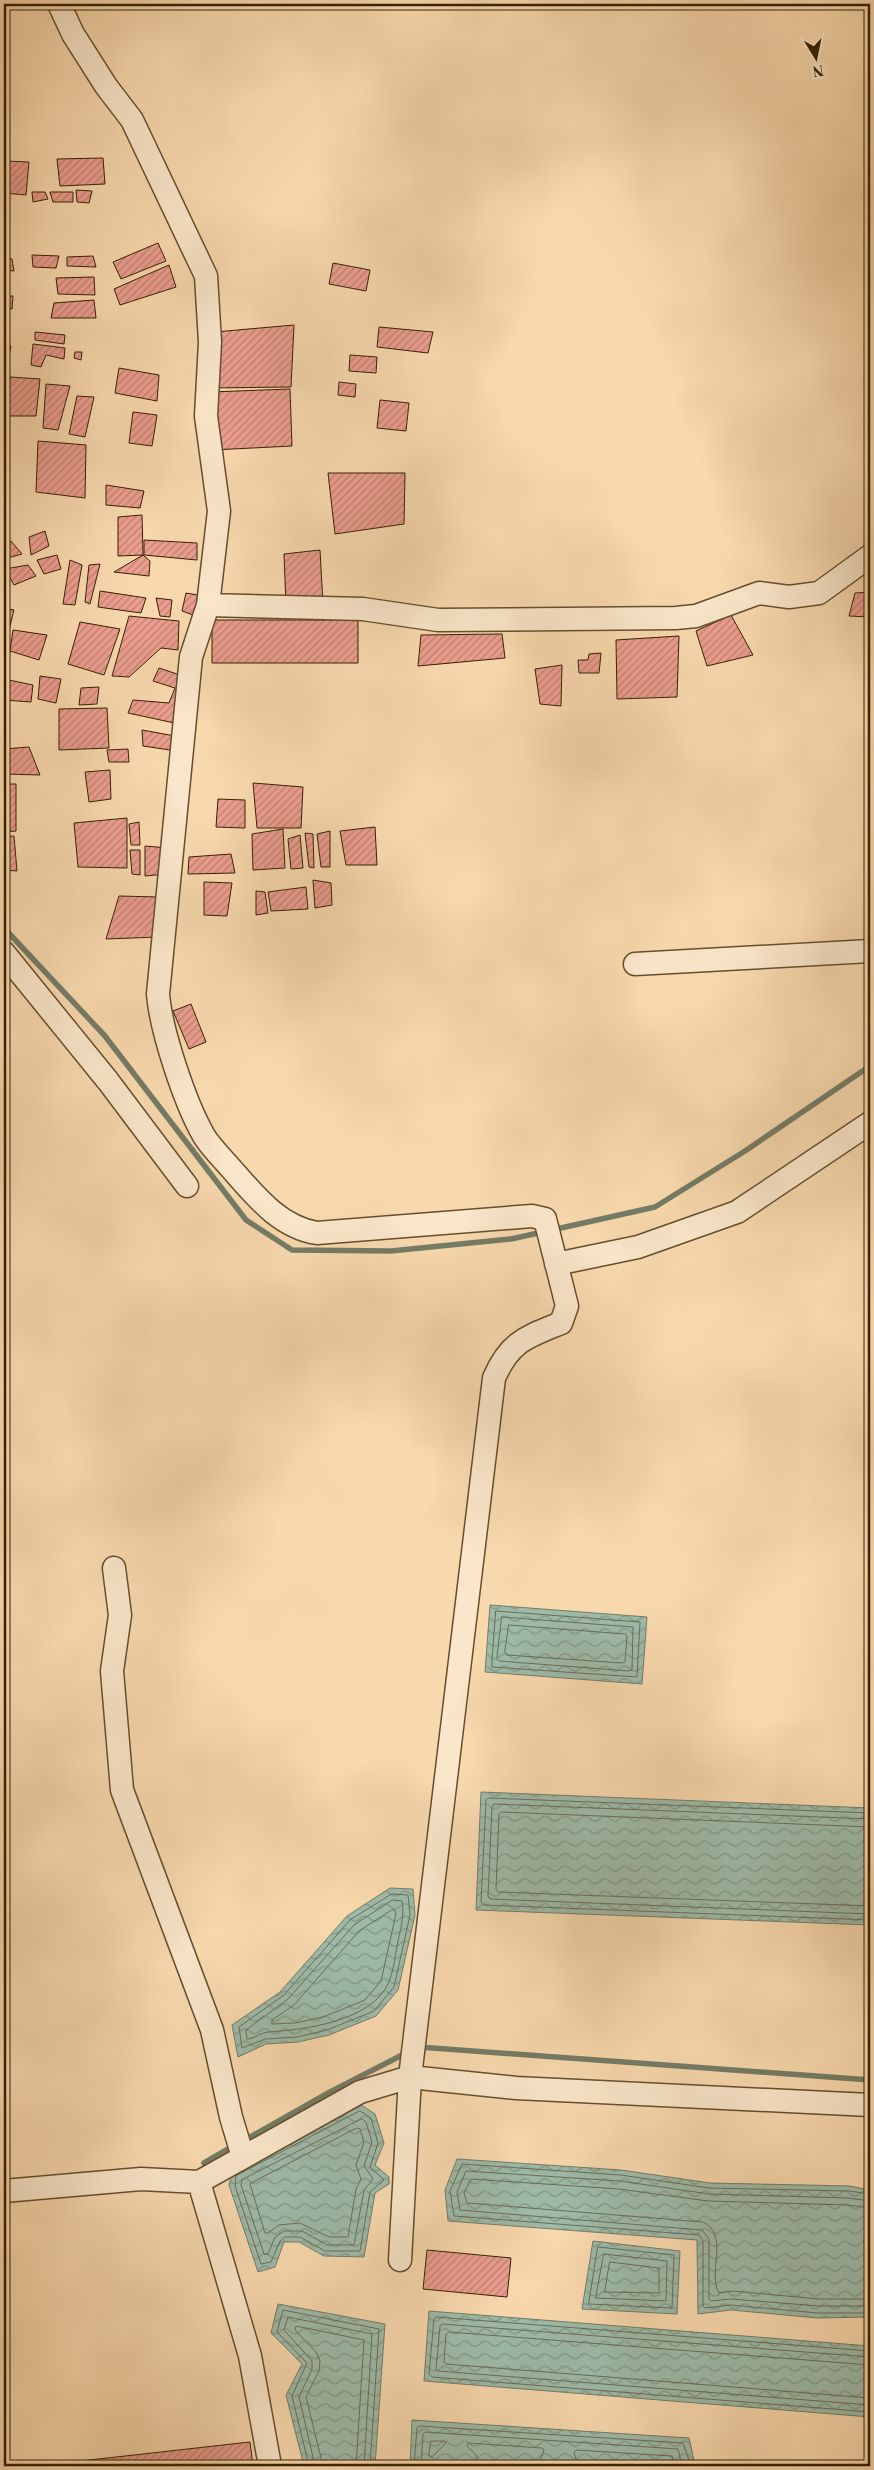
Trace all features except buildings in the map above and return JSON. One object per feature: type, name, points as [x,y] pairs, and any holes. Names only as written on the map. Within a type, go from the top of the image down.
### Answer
[{"type":"lane","points":[[59,4],[73,34],[106,86],[132,120],[206,276],[210,342],[206,416],[219,511],[208,605],[191,657],[158,994],[160,1015],[193,1115],[205,1138],[262,1204],[295,1227],[306,1231],[317,1233],[532,1216],[545,1220],[567,1306],[561,1323],[518,1342],[501,1362],[494,1378],[412,2058],[400,2260]]},
{"type":"lane","points":[[208,605],[364,609],[438,620],[676,618],[696,616],[759,593],[790,597],[820,593],[870,556]]},
{"type":"lane","points":[[635,964],[870,951]]},
{"type":"lane","points":[[4,953],[108,1081],[186,1186]]},
{"type":"lane","points":[[554,1257],[638,1246],[736,1212],[870,1123]]},
{"type":"lane","points":[[114,1568],[120,1615],[112,1670],[122,1790],[212,2030],[231,2117],[243,2157]]},
{"type":"lane","points":[[4,2191],[141,2179],[199,2182],[360,2092],[412,2058],[516,2088],[870,2105]]},
{"type":"lane","points":[[199,2182],[250,2356],[270,2466]]},
{"type":"water","points":[[490,1605],[647,1617],[642,1684],[485,1672]]},
{"type":"water","points":[[481,1792],[870,1808],[870,1925],[476,1910]]},
{"type":"water","points":[[390,1888],[413,1889],[415,1915],[398,1990],[376,2016],[329,2035],[298,2042],[266,2044],[238,2057],[232,2025],[280,1992],[347,1916]]},
{"type":"water","points":[[361,2105],[375,2114],[384,2143],[375,2165],[389,2177],[389,2184],[375,2193],[364,2257],[324,2256],[299,2242],[284,2242],[275,2267],[258,2272],[229,2185],[232,2173]]},
{"type":"water","points":[[457,2159],[621,2170],[710,2183],[849,2186],[870,2190],[870,2317],[818,2318],[731,2310],[698,2314],[697,2240],[448,2221],[445,2190]]},
{"type":"water","points":[[593,2241],[680,2251],[677,2314],[582,2309]]},
{"type":"water","points":[[278,2304],[385,2324],[375,2466],[304,2466],[286,2395],[302,2364],[271,2333]]},
{"type":"water","points":[[429,2311],[870,2346],[870,2417],[424,2381]]},
{"type":"water","points":[[412,2420],[689,2438],[694,2460],[693,2466],[571,2466],[558,2464],[555,2466],[480,2466],[452,2463],[448,2466],[410,2466]]},
{"type":"waterway","points":[[4,928],[105,1036],[246,1220],[292,1250],[391,1251],[511,1239],[543,1232]]},
{"type":"waterway","points":[[552,1230],[655,1207],[745,1151],[870,1066]]},
{"type":"waterway","points":[[419,2047],[870,2080]]},
{"type":"waterway","points":[[243,2141],[330,2092],[406,2053]]},
{"type":"waterway","points":[[204,2163],[235,2145]]}]
